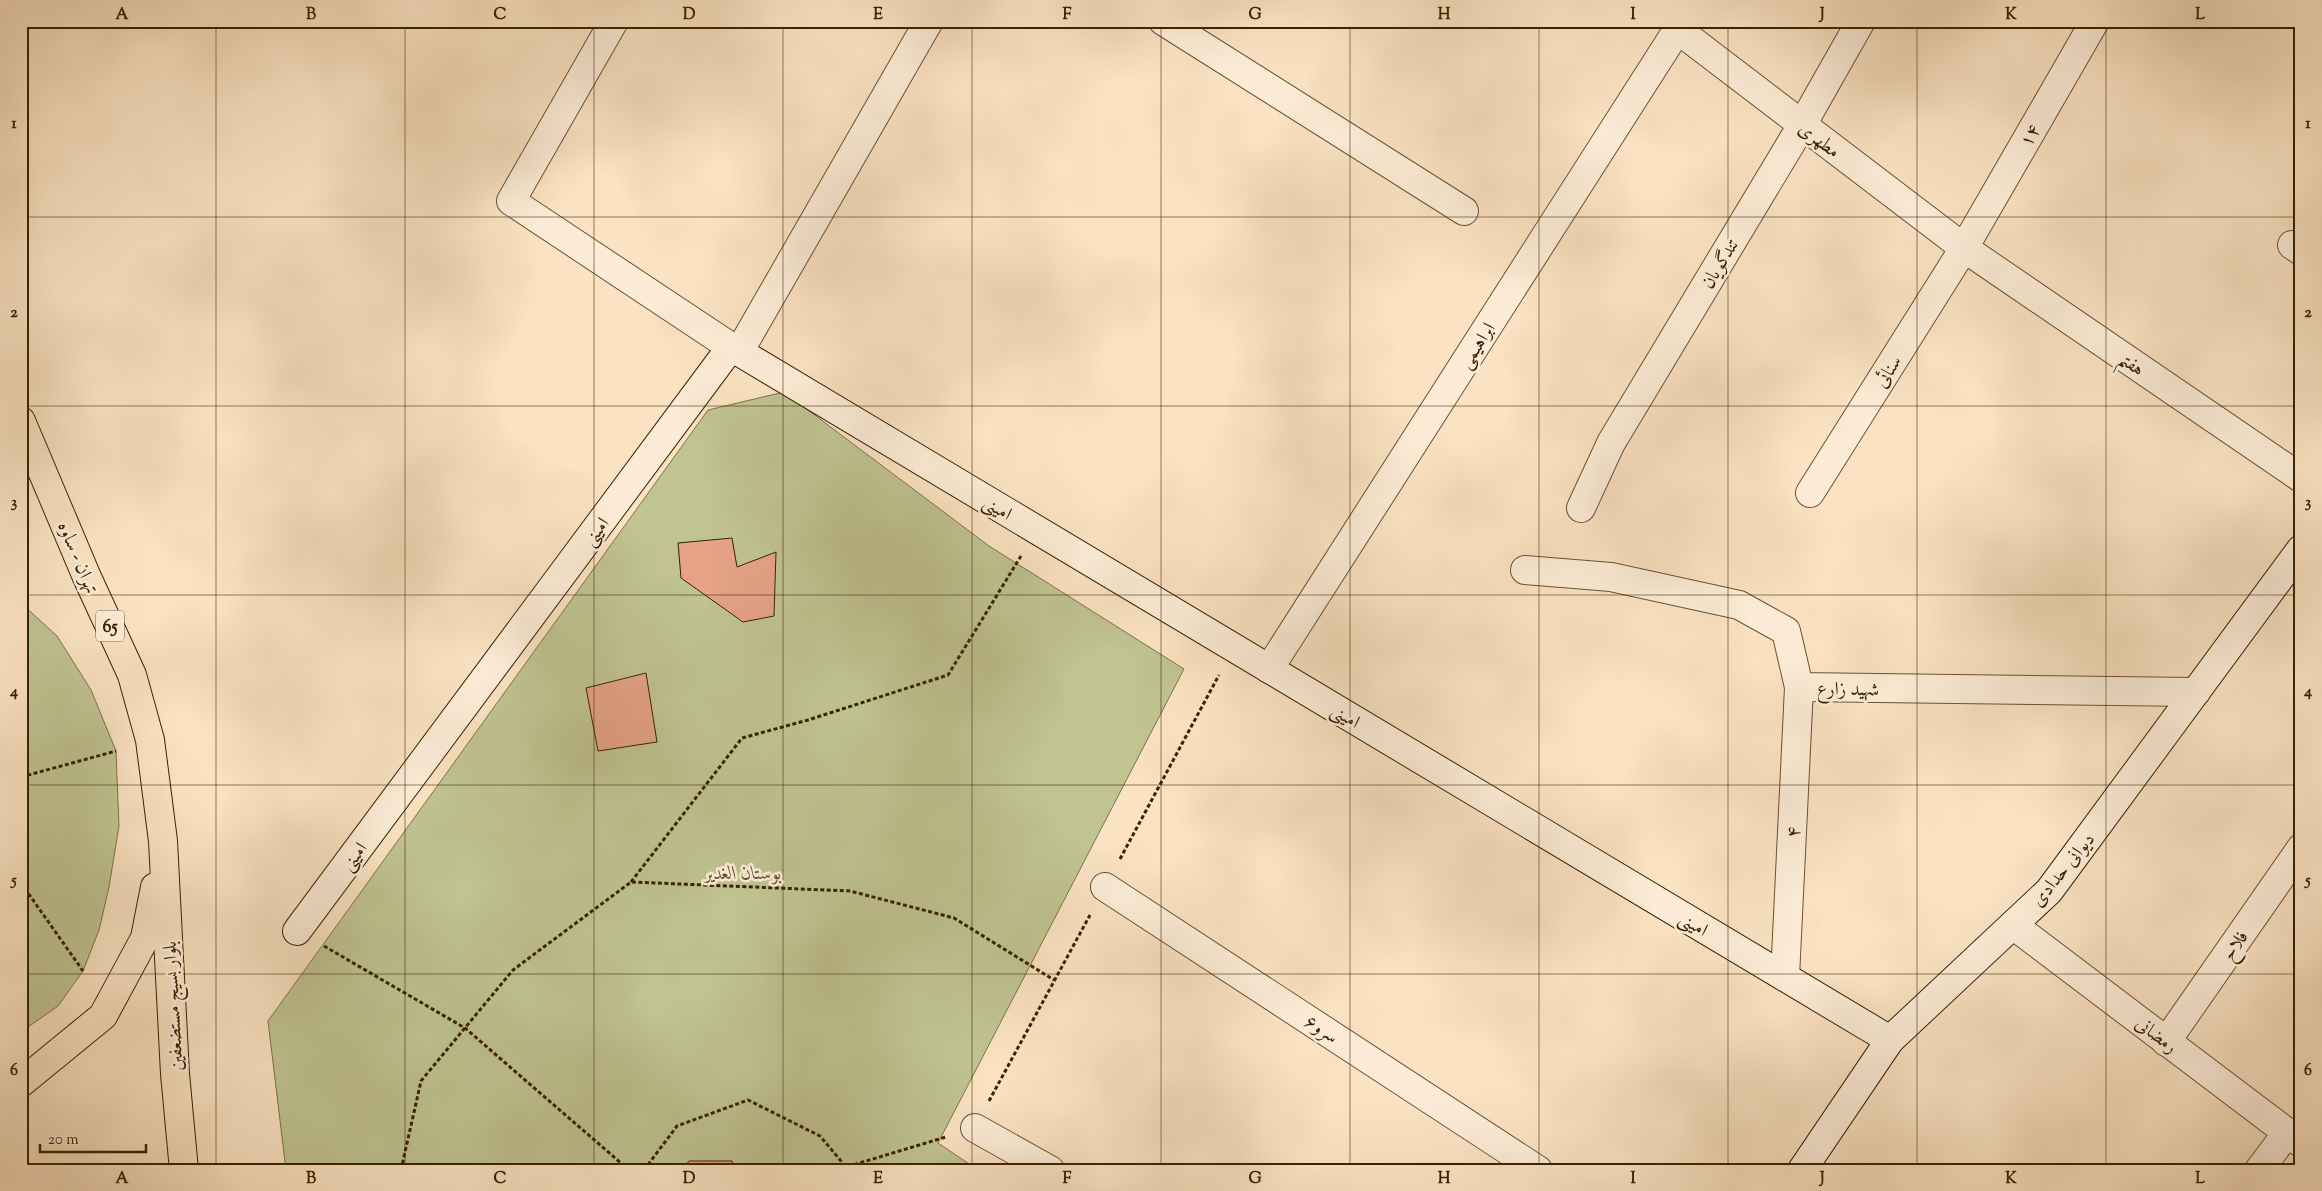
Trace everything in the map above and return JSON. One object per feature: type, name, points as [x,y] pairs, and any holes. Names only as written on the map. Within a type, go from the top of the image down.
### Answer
[{"type":"highway","name":"تهران - ساوه","points":[[21,421],[86,575],[132,675],[150,740],[163,841]]},
{"type":"highway","name":"65","points":[[21,1083],[102,1016],[146,938],[163,841]]},
{"type":"highway","name":"بلوار بسیج مستضعفین","points":[[163,841],[175,1074],[184,1170]]},
{"type":"street","points":[[614,21],[511,201],[735,350],[929,21]]},
{"type":"street","points":[[1164,21],[1464,211]]},
{"type":"street","name":"تندگویان","points":[[1581,508],[1612,443],[1802,125],[1861,21]]},
{"type":"street","name":"۱۴","points":[[1964,248],[2095,21]]},
{"type":"street","name":"مطهری","points":[[1680,25],[1802,125],[1964,248]]},
{"type":"street","name":"ابراهیمی","points":[[1269,669],[1680,25]]},
{"type":"street","name":"هفتم","points":[[1964,248],[2301,478]]},
{"type":"street","name":"سنائی","points":[[1810,493],[1964,248]]},
{"type":"street","name":"امینی","points":[[297,931],[735,350],[1890,1040]]},
{"type":"street","name":"دیوانی حدادی","points":[[1802,1170],[1890,1040],[2049,891],[2301,549]]},
{"type":"street","name":"شهید زارع","points":[[1525,570],[1611,577],[1739,605],[1786,631],[1799,687],[2196,692]]},
{"type":"street","name":"۴","points":[[1785,977],[1799,687]]},
{"type":"street","name":"فلاح","points":[[2166,1042],[2301,848]]},
{"type":"street","name":"سرو۶","points":[[1105,886],[1538,1170]]},
{"type":"street","name":"رمضانی","points":[[2013,925],[2294,1138]]},
{"type":"street","points":[[975,1128],[1050,1170]]},
{"type":"street","points":[[2259,1170],[2294,1138]]},
{"type":"path","points":[[401,1170],[421,1081],[513,970],[631,882],[742,738],[808,720],[948,675],[1037,530]]},
{"type":"path","points":[[21,777],[116,751]]},
{"type":"path","points":[[631,882],[850,890],[954,918],[1054,980]]},
{"type":"path","points":[[21,883],[83,971]]},
{"type":"path","points":[[297,931],[465,1028],[629,1170]]},
{"type":"path","points":[[644,1170],[677,1126],[748,1100],[820,1136],[846,1167],[975,1128]]},
{"type":"green space","name":"بوستان الغدیر","points":[[784,392],[989,546],[1184,669],[938,1143],[978,1170],[286,1170],[268,1021],[708,410]]},
{"type":"green space","points":[[21,603],[57,636],[91,690],[116,751],[119,826],[109,887],[99,930],[83,971],[58,1006],[21,1032]]},
{"type":"building","points":[[732,538],[737,567],[776,552],[774,616],[743,622],[681,578],[678,543]]},
{"type":"building","points":[[646,673],[657,742],[598,751],[586,688]]},
{"type":"building","points":[[689,1161],[732,1161],[734,1170],[682,1170]]}]
